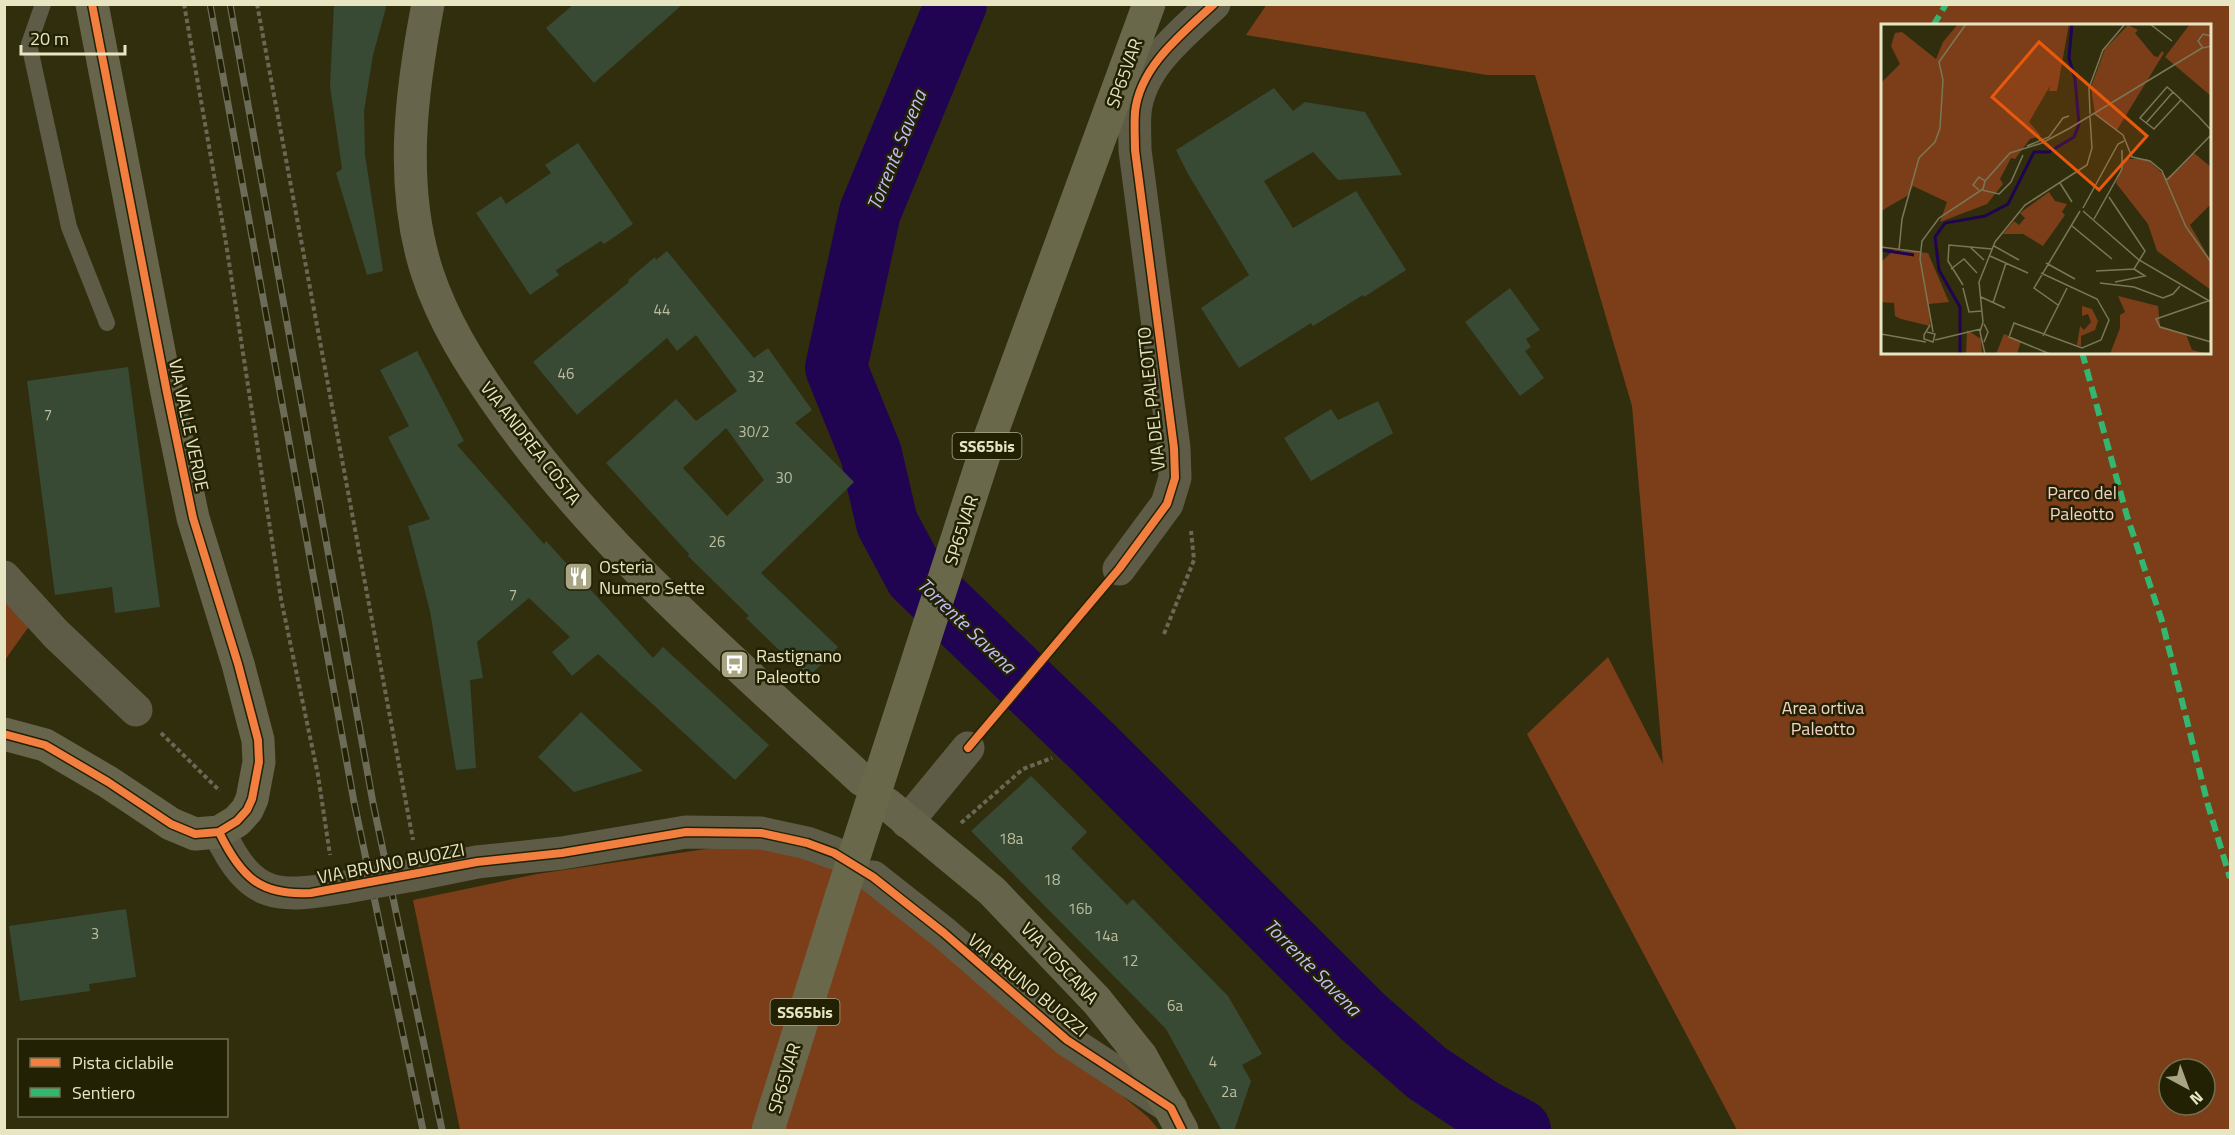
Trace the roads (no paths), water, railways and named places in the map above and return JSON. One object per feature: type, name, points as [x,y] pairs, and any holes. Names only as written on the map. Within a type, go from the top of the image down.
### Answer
[{"type":"main road","name":"VIA VALLE VERDE","points":[[92,4],[193,518],[238,664],[258,740],[259,762],[252,800],[231,824]]},
{"type":"main road","name":"VIA ANDREA COSTA","points":[[428,4],[418,53],[411,117],[410,175],[419,239],[427,272],[443,315],[473,368],[519,433],[561,486],[614,545],[735,665],[861,780]]},
{"type":"main road","name":"SP65VAR","points":[[768,1131],[989,440],[1149,4]]},
{"type":"main road","points":[[4,734],[45,745],[117,788],[171,824],[195,834],[231,824]]},
{"type":"main road","name":"VIA TOSCANA","points":[[897,813],[992,891],[1097,1001],[1141,1056],[1176,1119]]},
{"type":"street","name":"VIA DEL PALEOTTO","points":[[1119,569],[1167,504],[1175,478],[1174,448],[1135,150],[1135,111],[1141,87],[1155,63],[1176,39],[1214,4]]},
{"type":"street","points":[[4,578],[56,634],[136,710]]},
{"type":"street","points":[[897,813],[968,748]]},
{"type":"street","name":"VIA BRUNO BUOZZI","points":[[231,824],[238,866],[247,876],[262,886],[290,894],[341,888],[477,862],[562,852],[686,832],[761,833],[807,843],[834,853]]},
{"type":"street","name":"VIA BRUNO BUOZZI","points":[[873,877],[944,933],[1067,1040],[1176,1119]]},
{"type":"lane","points":[[43,4],[29,44],[69,227],[106,323]]},
{"type":"waterway","name":"Torrente Savena","points":[[956,4],[870,212],[836,368],[871,454],[887,523],[916,577],[1095,749],[1363,1017],[1427,1073],[1484,1111],[1520,1130]]},
{"type":"railway","points":[[210,4],[354,802],[423,1130]]},
{"type":"railway","points":[[230,4],[373,803],[442,1130]]},
{"type":"place","name":"Osteria Numero Sette","points":[[578,576]]},
{"type":"place","name":"Rastignano Paleotto","points":[[735,665]]},
{"type":"park label","name":"Parco del Paleotto","points":[[2082,502]]},
{"type":"park label","name":"Area ortiva Paleotto","points":[[1823,717]]}]
